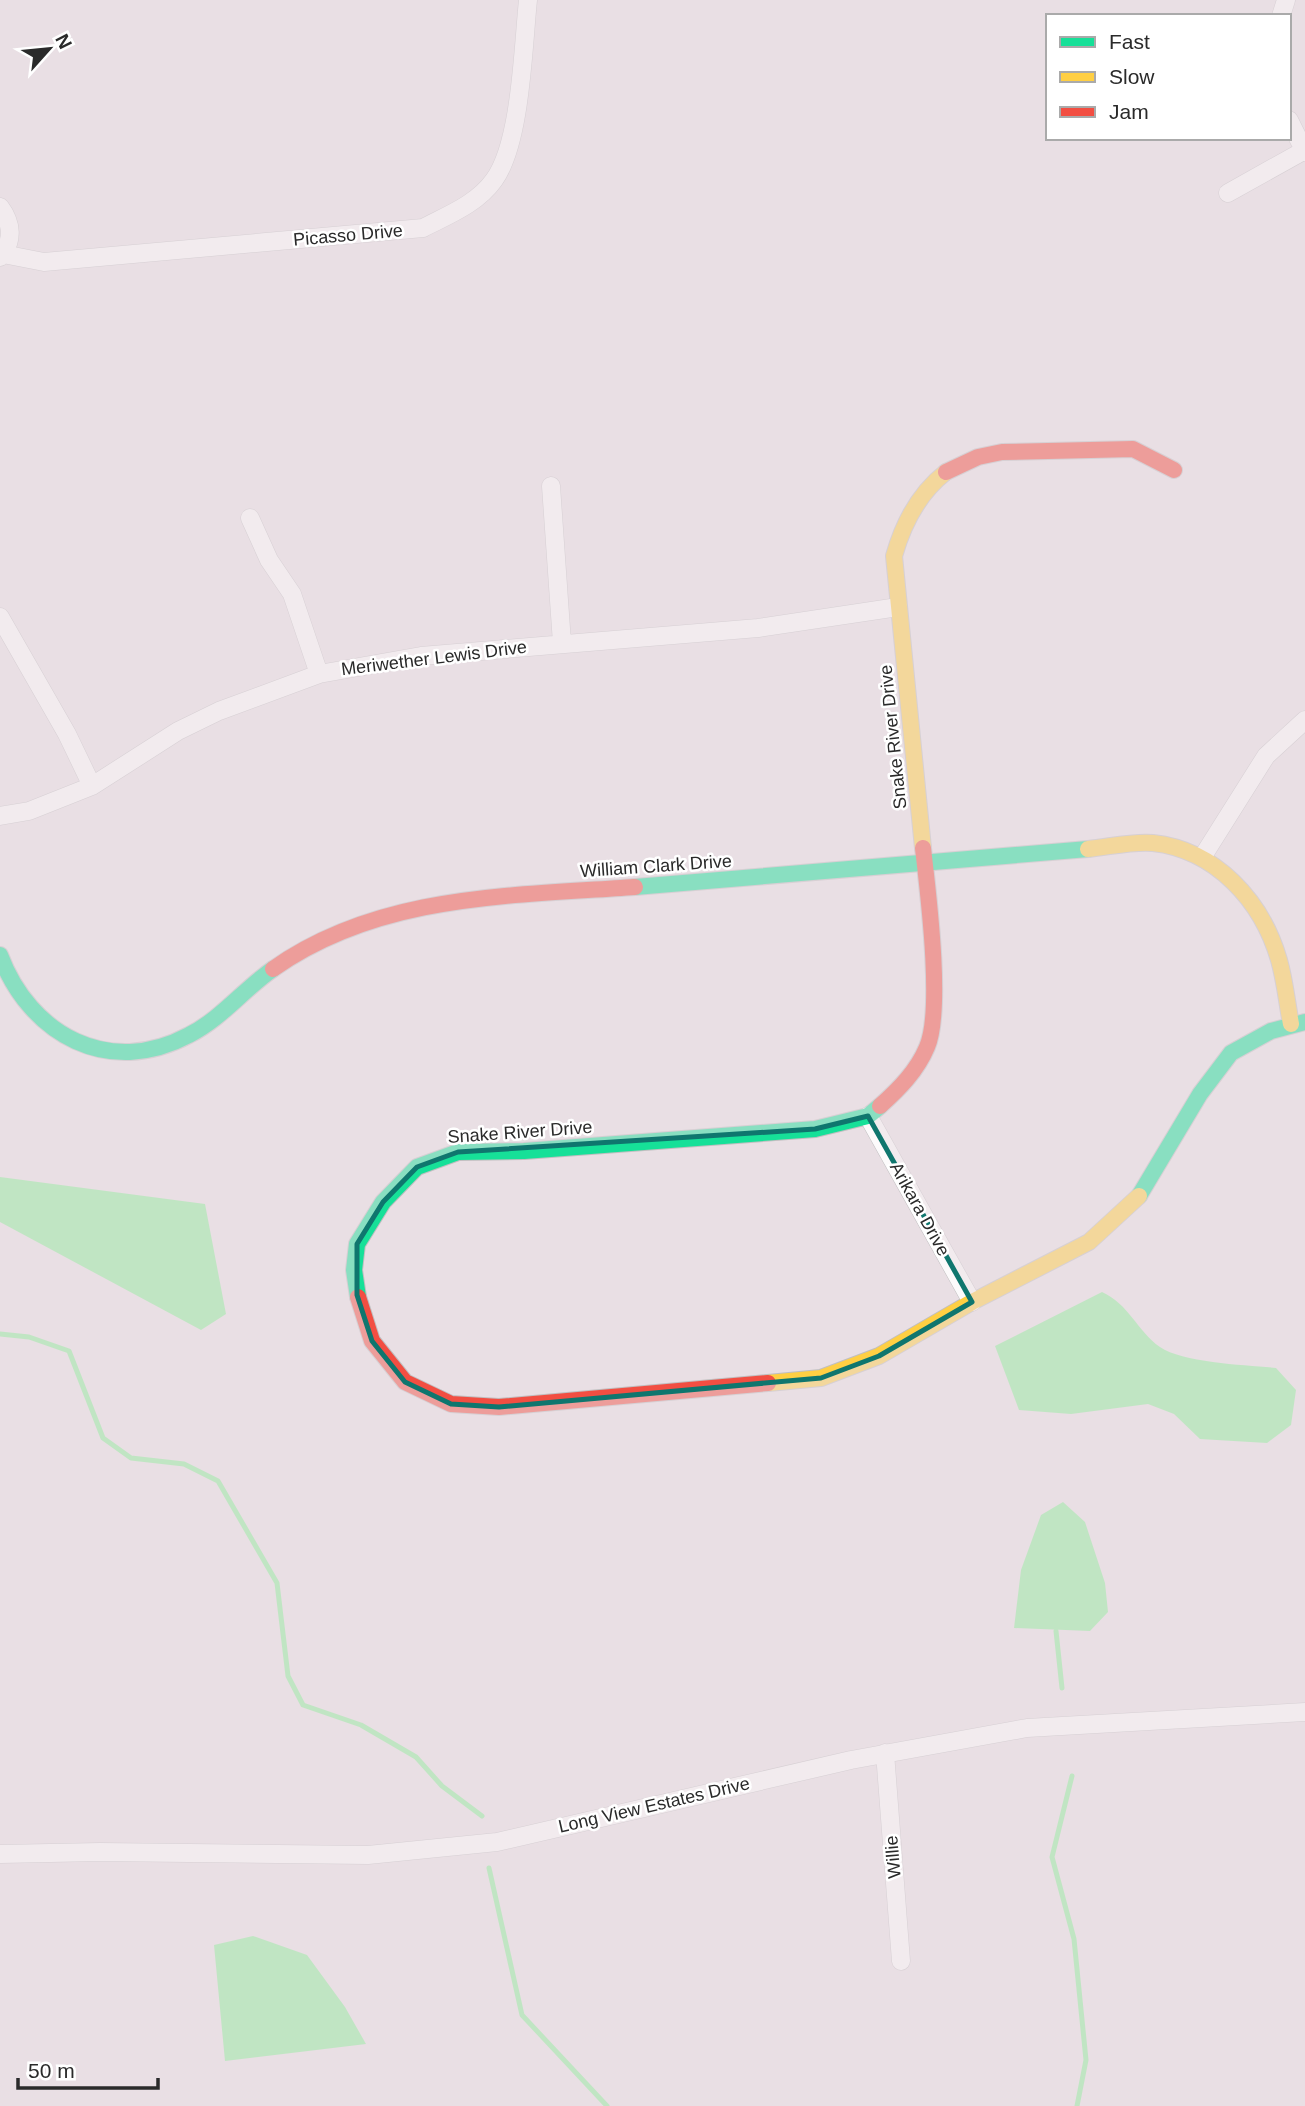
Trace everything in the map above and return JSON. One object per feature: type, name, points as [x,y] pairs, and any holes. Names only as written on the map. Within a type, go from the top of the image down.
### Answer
[{"type":"street","name":"Picasso Drive","points":[[0,207],[8,218],[11,230],[2,256],[44,262],[423,228],[467,205],[495,180],[513,135],[528,0]]},
{"type":"street","points":[[1228,193],[1305,151],[1291,124]]},
{"type":"street","name":"Snake River Drive","points":[[1174,470],[1133,449],[1002,452],[978,457],[950,469],[933,482],[915,506],[900,535],[894,556],[925,864],[935,1003],[928,1046],[904,1085],[868,1116],[814,1129],[524,1151],[469,1151],[439,1157],[417,1167],[398,1183],[357,1244],[354,1270],[357,1295],[372,1341],[405,1382],[451,1404],[499,1407],[821,1378],[879,1356],[972,1303],[1089,1242],[1137,1198],[1170,1148],[1200,1094],[1231,1054],[1270,1031],[1298,1023]]},
{"type":"street","points":[[551,486],[562,643]]},
{"type":"street","points":[[250,518],[269,560],[292,594],[319,674]]},
{"type":"street","name":"Meriwether Lewis Drive","points":[[0,816],[29,811],[92,786],[178,731],[219,711],[319,674],[421,656],[758,628],[898,607]]},
{"type":"street","points":[[0,617],[67,734],[92,786]]},
{"type":"street","points":[[1203,856],[1266,756],[1305,719]]},
{"type":"street","name":"William Clark Drive","points":[[0,955],[8,982],[30,1010],[60,1036],[99,1052],[138,1052],[171,1044],[206,1025],[276,965],[324,938],[369,919],[416,907],[464,900],[925,864],[1152,842],[1203,856],[1239,886],[1262,921],[1279,960],[1298,1023]]},
{"type":"street","name":"Arikara Drive","points":[[868,1116],[972,1303]]},
{"type":"street","name":"Long View Estates Drive","points":[[0,1854],[100,1852],[368,1855],[497,1842],[885,1753],[1027,1728],[1305,1712]]},
{"type":"street","name":"Willie","points":[[885,1753],[901,1961]]},
{"type":"highlighted area","points":[[868,1116],[972,1302],[879,1356],[821,1378],[499,1407],[451,1404],[405,1382],[372,1341],[357,1295],[357,1244],[383,1202],[417,1167],[458,1152],[815,1129]]},
{"type":"shaded area","points":[[0,1177],[205,1204],[226,1314],[201,1330],[0,1222]]},
{"type":"shaded area","points":[[1102,1292],[1119,1303],[1152,1341],[1170,1352],[1216,1362],[1276,1368],[1296,1390],[1291,1425],[1267,1443],[1200,1439],[1174,1414],[1148,1404],[1071,1414],[1019,1410],[995,1346]]},
{"type":"shaded area","points":[[1063,1502],[1085,1522],[1105,1583],[1108,1612],[1090,1631],[1014,1628],[1021,1570],[1041,1515]]},
{"type":"shaded area","points":[[253,1936],[307,1955],[345,2007],[366,2044],[225,2061],[214,1945]]},
{"type":"waterway","points":[[0,1334],[29,1337],[69,1351],[103,1438],[131,1458],[184,1464],[218,1481],[277,1583],[288,1676],[303,1705],[361,1725],[416,1757],[442,1786],[482,1816]]},
{"type":"waterway","points":[[1056,1631],[1062,1688]]},
{"type":"waterway","points":[[1072,1776],[1052,1857],[1074,1939],[1086,2060],[1077,2106]]},
{"type":"waterway","points":[[489,1868],[522,2015],[607,2106]]},
{"type":"traffic: fast","points":[[635,887],[1088,849]]},
{"type":"traffic: fast","points":[[0,955],[13,983],[31,1007],[52,1027],[76,1041],[102,1050],[130,1052],[159,1047],[189,1035],[222,1012],[273,969]]},
{"type":"traffic: fast","points":[[1139,1196],[1200,1094],[1231,1053],[1271,1031],[1305,1022]]},
{"type":"traffic: fast","points":[[358,1297],[354,1270],[357,1244],[383,1202],[417,1167],[458,1152],[524,1151],[815,1129],[868,1116],[880,1106]]},
{"type":"traffic: slow","points":[[923,848],[894,556],[913,510],[928,489],[946,472]]},
{"type":"traffic: slow","points":[[1088,849],[1129,843],[1153,843],[1176,848],[1197,856],[1233,882],[1261,918],[1271,938],[1281,968],[1291,1024]]},
{"type":"traffic: slow","points":[[768,1383],[821,1378],[879,1356],[972,1302],[1089,1242],[1139,1196]]},
{"type":"traffic: jam","points":[[946,472],[978,457],[1002,452],[1133,449],[1174,470]]},
{"type":"traffic: jam","points":[[880,1106],[913,1072],[927,1047],[932,1030],[933,950],[923,848]]},
{"type":"traffic: jam","points":[[273,969],[314,944],[401,912],[493,897],[635,887]]},
{"type":"traffic: jam","points":[[358,1297],[372,1341],[405,1382],[451,1404],[499,1407],[768,1383]]}]
